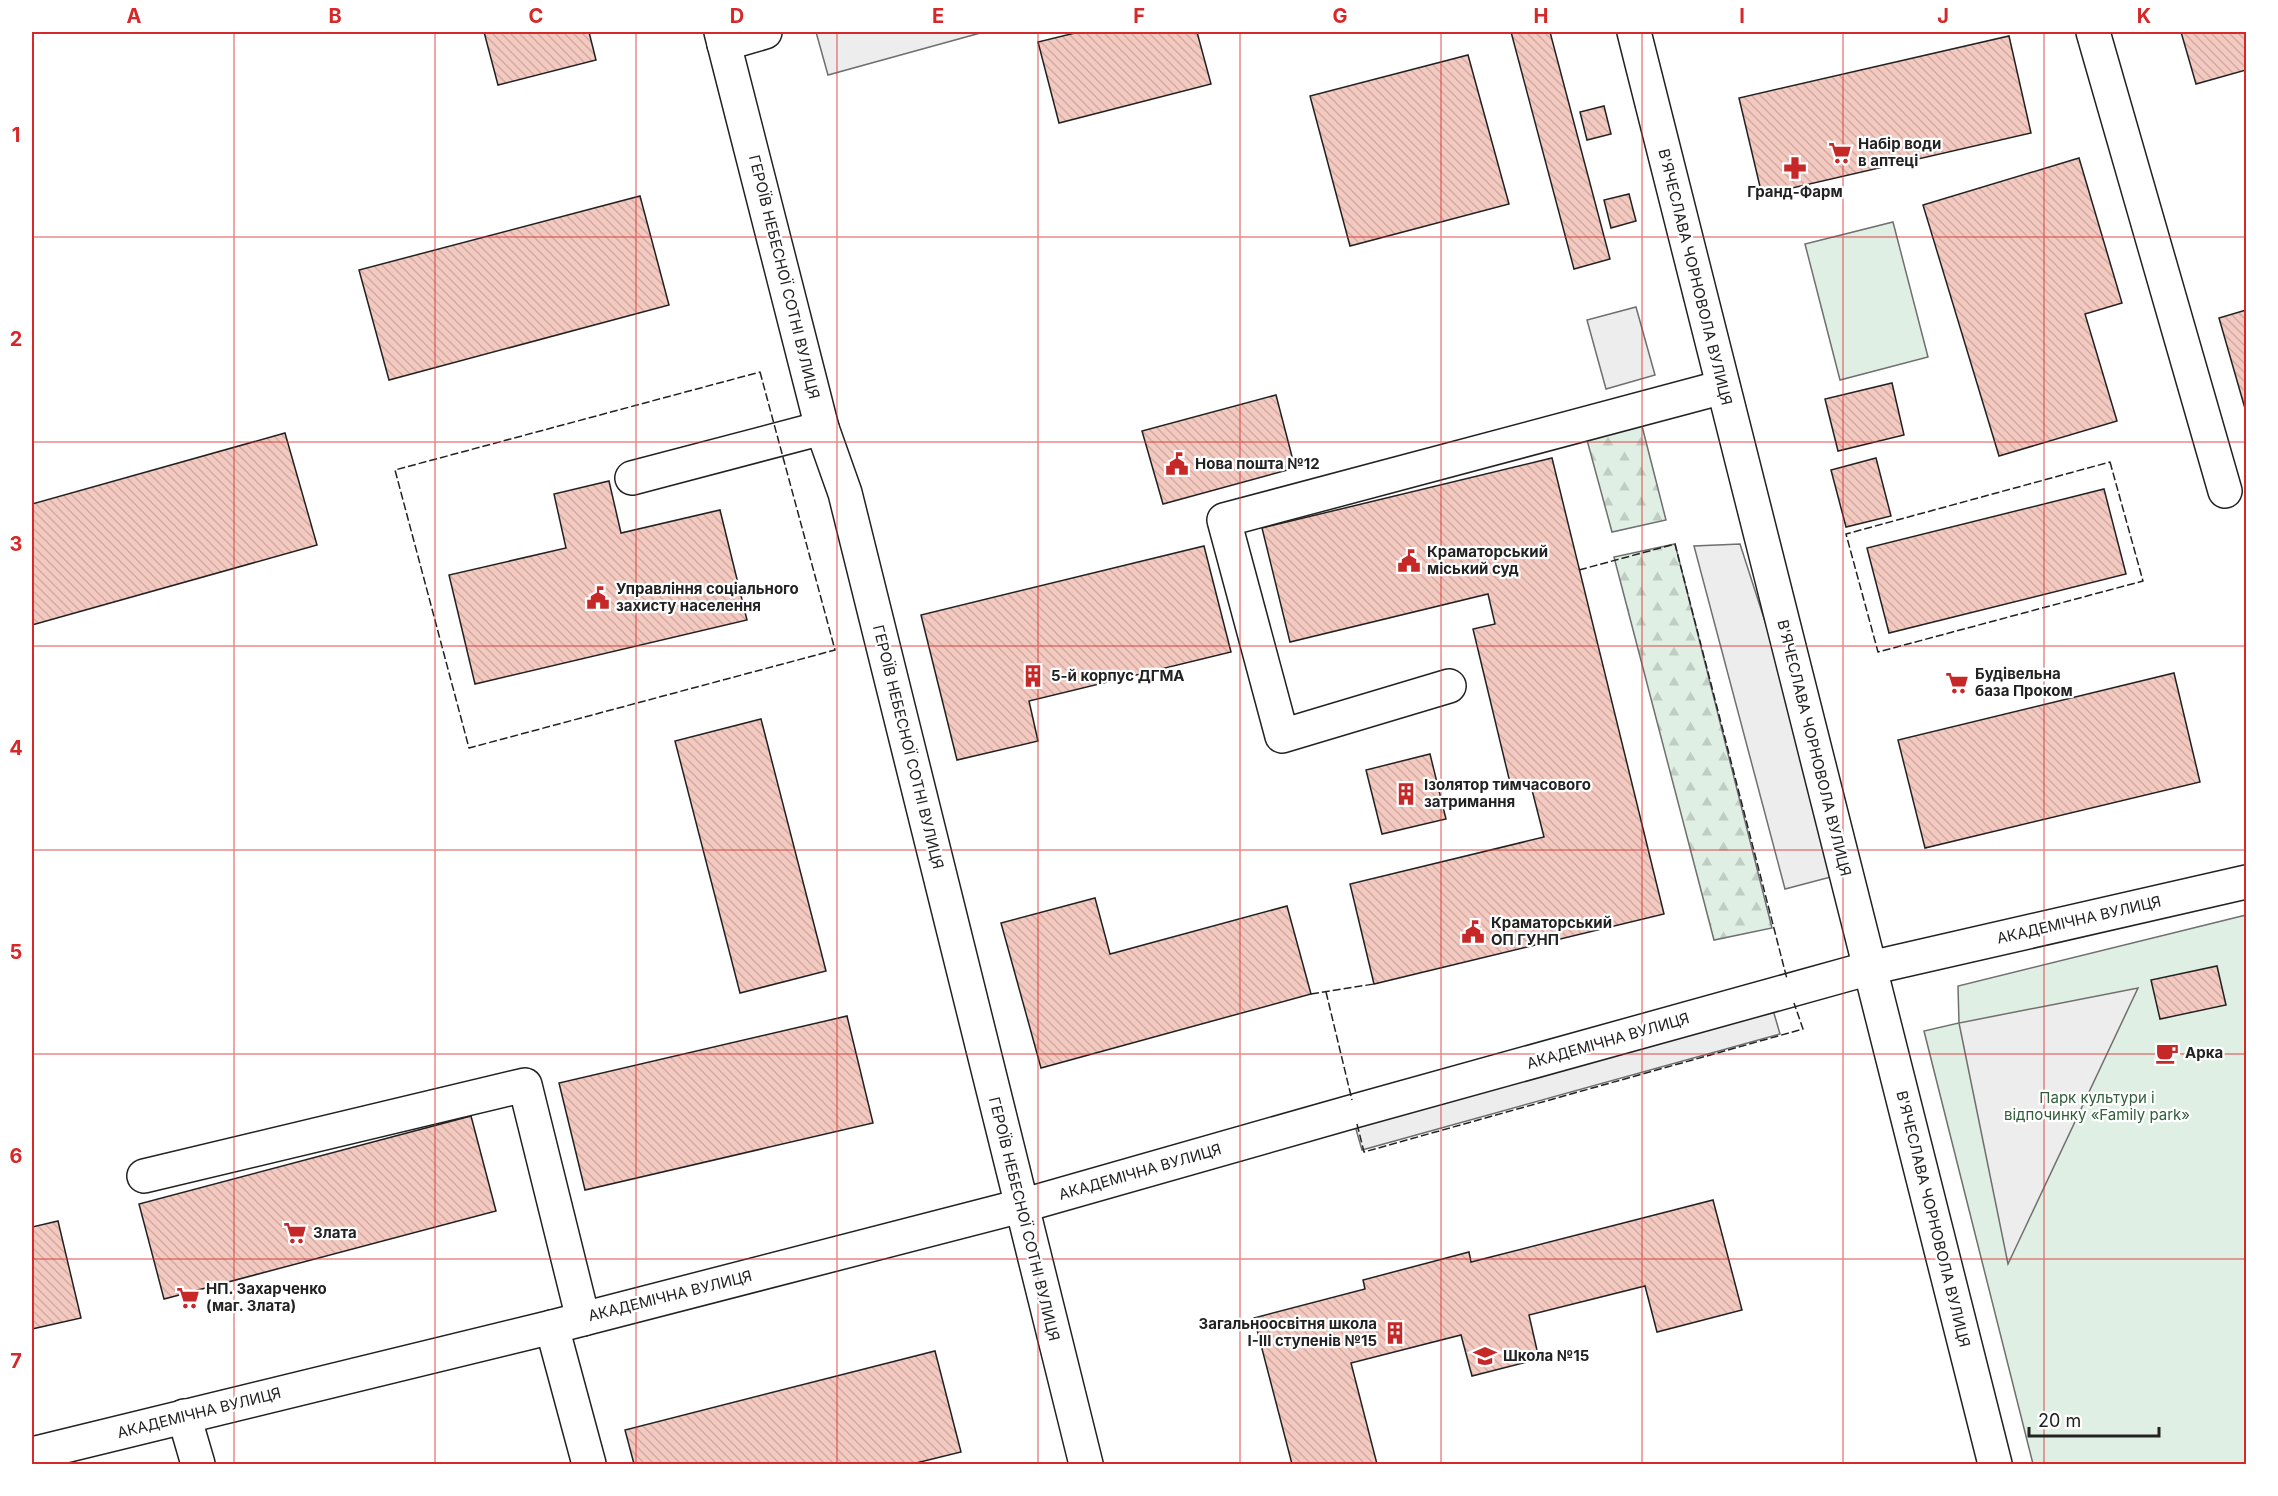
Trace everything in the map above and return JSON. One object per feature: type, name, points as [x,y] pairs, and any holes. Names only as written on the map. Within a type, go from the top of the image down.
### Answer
[{"type":"street","points":[[723,38],[765,32]]},
{"type":"street","points":[[2093,32],[2225,491]]},
{"type":"street","name":"В'ЯЧЕСЛАВА ЧОРНОВОЛА ВУЛИЦЯ","points":[[1640,33],[1723,387],[1995,1464]]},
{"type":"street","name":"ГЕРОЇВ НЕБЕСНОЇ СОТНІ ВУЛИЦЯ","points":[[723,38],[822,428],[845,494],[1086,1464]]},
{"type":"street","points":[[1449,686],[1281,736],[1224,520],[1723,387]]},
{"type":"street","points":[[632,478],[822,428]]},
{"type":"street","name":"АКАДЕМІЧНА ВУЛИЦЯ","points":[[32,1454],[584,1319],[1021,1206],[1870,968],[2247,882]]},
{"type":"street","points":[[144,1176],[525,1085],[584,1319]]},
{"type":"street","points":[[552,1327],[589,1464]]},
{"type":"street","points":[[184,1416],[198,1464]]},
{"type":"green space","points":[[1893,222],[1928,357],[1840,380],[1805,244]]},
{"type":"green space","points":[[1642,426],[1666,520],[1612,532],[1587,440]]},
{"type":"green space","points":[[1675,544],[1772,928],[1714,940],[1614,557]]},
{"type":"green space","name":"Парк культури і відпочинку «Family park»","points":[[2246,915],[2246,1464],[2033,1464],[1924,1031],[1959,1023],[1958,986]]},
{"type":"shaded area","points":[[816,32],[984,32],[828,75]]},
{"type":"shaded area","points":[[1636,307],[1655,375],[1606,389],[1587,320]]},
{"type":"shaded area","points":[[1740,544],[1846,873],[1785,889],[1694,546]]},
{"type":"shaded area","points":[[2138,988],[2008,1264],[1959,1023]]},
{"type":"shaded area","points":[[1769,996],[1780,1034],[1362,1150],[1351,1112]]},
{"type":"building","points":[[484,32],[589,32],[596,60],[498,85]]},
{"type":"building","points":[[1079,32],[1197,32],[1211,84],[1059,123],[1038,42]]},
{"type":"building","points":[[1511,32],[1550,32],[1610,259],[1574,269]]},
{"type":"building","points":[[2181,32],[2246,32],[2246,70],[2196,84]]},
{"type":"building","points":[[2009,36],[2031,133],[1762,195],[1739,98]]},
{"type":"building","points":[[1468,55],[1509,204],[1350,246],[1310,96]]},
{"type":"building","points":[[1604,106],[1611,134],[1587,140],[1580,112]]},
{"type":"building","points":[[2079,158],[2122,303],[2085,314],[2117,421],[1999,456],[1923,205]]},
{"type":"building","points":[[1629,194],[1636,221],[1611,228],[1604,200]]},
{"type":"building","points":[[640,196],[669,305],[389,380],[359,270]]},
{"type":"building","points":[[2246,310],[2246,412],[2219,318]]},
{"type":"building","points":[[1892,383],[1904,435],[1838,451],[1825,399]]},
{"type":"building","points":[[1276,395],[1295,468],[1163,504],[1142,431]]},
{"type":"building","points":[[285,433],[317,545],[32,625],[32,504]]},
{"type":"building","points":[[1552,458],[1664,914],[1374,984],[1350,884],[1544,837],[1531,786],[1512,791],[1473,629],[1495,624],[1488,594],[1290,642],[1262,528]]},
{"type":"building","points":[[1876,458],[1891,516],[1846,527],[1831,470]]},
{"type":"building","name":"Управління соціального захисту населення","points":[[609,481],[621,533],[720,510],[747,620],[475,684],[449,575],[566,548],[554,494]]},
{"type":"building","points":[[2104,489],[2126,574],[1889,633],[1867,548]]},
{"type":"building","name":"5-й корпус ДГМА","points":[[1204,546],[1231,652],[1029,701],[1038,741],[957,760],[921,615]]},
{"type":"building","points":[[2174,673],[2200,782],[1925,848],[1898,740]]},
{"type":"building","points":[[761,719],[826,971],[740,993],[675,741]]},
{"type":"building","name":"Ізолятор тимчасового затримання","points":[[1430,754],[1446,819],[1382,834],[1366,770]]},
{"type":"building","points":[[1095,898],[1110,954],[1287,906],[1311,994],[1041,1068],[1001,923]]},
{"type":"building","points":[[2217,966],[2226,1005],[2160,1019],[2151,980]]},
{"type":"building","points":[[847,1016],[873,1123],[585,1190],[559,1083]]},
{"type":"building","points":[[471,1116],[496,1211],[164,1299],[139,1204]]},
{"type":"building","name":"Загальноосвітня школа І-ІІІ ступенів №15","points":[[1713,1200],[1742,1310],[1657,1332],[1645,1286],[1529,1315],[1539,1359],[1472,1376],[1461,1335],[1351,1363],[1377,1464],[1292,1464],[1254,1318],[1365,1289],[1363,1280],[1469,1252],[1471,1262]]},
{"type":"building","points":[[58,1221],[81,1318],[32,1329],[32,1227]]},
{"type":"building","points":[[935,1351],[961,1452],[912,1464],[634,1464],[625,1430]]},
{"type":"fence","points":[[760,372],[835,650],[469,748],[395,470],[760,372]]},
{"type":"fence","points":[[2110,462],[2143,581],[1878,652],[1846,534],[2110,462]]},
{"type":"fence","points":[[1579,570],[1675,544],[1787,979]]},
{"type":"fence","points":[[1311,994],[1374,984]]},
{"type":"fence","points":[[1326,992],[1352,1100]]},
{"type":"fence","points":[[1357,1124],[1364,1152],[1803,1029],[1794,1003]]},
{"type":"place","name":"Набір води в аптеці","points":[[1840,153]]},
{"type":"place","name":"Гранд-Фарм","points":[[1795,168]]},
{"type":"place","name":"Нова пошта №12","points":[[1177,464]]},
{"type":"place","name":"Краматорський міський суд","points":[[1409,561]]},
{"type":"place","name":"Управління соціального захисту населення","points":[[598,598]]},
{"type":"place","name":"5-й корпус ДГМА","points":[[1033,676]]},
{"type":"place","name":"Будівельна база Проком","points":[[1957,683]]},
{"type":"place","name":"Ізолятор тимчасового затримання","points":[[1406,794]]},
{"type":"place","name":"Краматорський ОП ГУНП","points":[[1473,932]]},
{"type":"place","name":"Арка","points":[[2167,1053]]},
{"type":"place","name":"Злата","points":[[295,1233]]},
{"type":"place","name":"НП. Захарченко (маг. Злата)","points":[[188,1298]]},
{"type":"place","name":"Загальноосвітня школа І-ІІІ ступенів №15","points":[[1395,1333]]},
{"type":"place","name":"Школа №15","points":[[1485,1356]]}]
